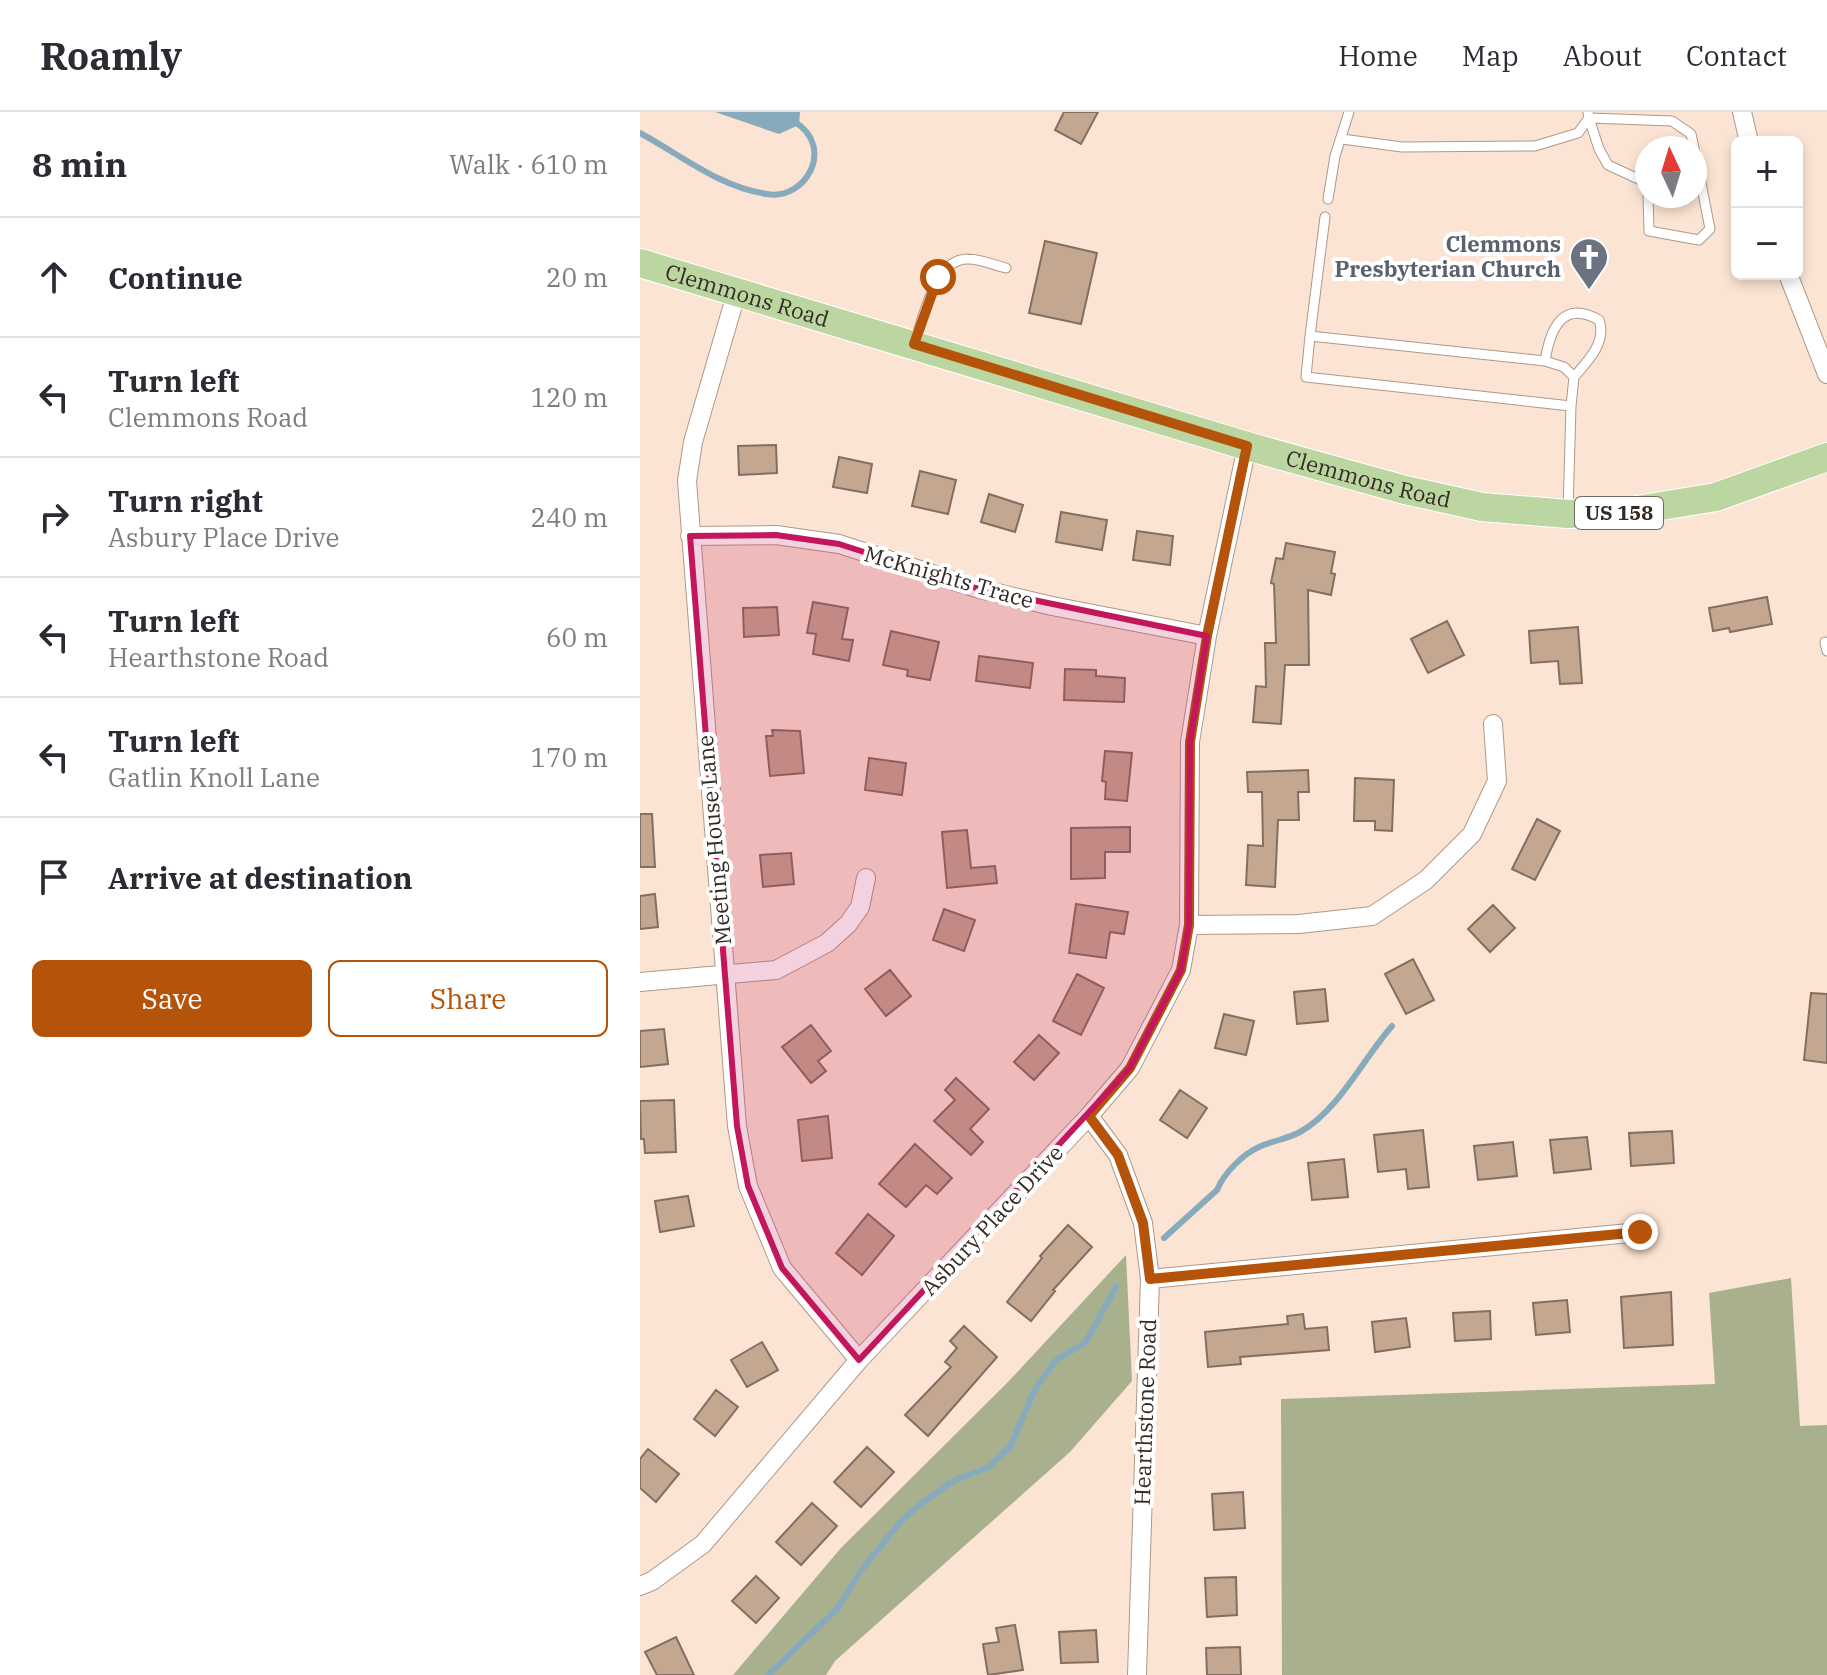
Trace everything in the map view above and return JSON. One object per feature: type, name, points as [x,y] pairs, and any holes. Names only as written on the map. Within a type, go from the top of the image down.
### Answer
[{"type":"main road","name":"Clemmons Road","points":[[640,263],[1247,446],[1449,501],[1520,511],[1568,514],[1625,512],[1716,497],[1824,462]]},
{"type":"street","points":[[1742,112],[1748,136]]},
{"type":"street","points":[[1790,280],[1827,374]]},
{"type":"street","name":"Meeting House Lane","points":[[737,291],[693,442],[687,481],[737,1126],[748,1186],[782,1268],[859,1360]]},
{"type":"street","name":"Asbury Place Drive","points":[[640,1586],[652,1581],[703,1544],[859,1360],[1089,1116],[1130,1068],[1181,970],[1189,925],[1190,742],[1207,636],[1247,446]]},
{"type":"street","name":"McKnights Trace","points":[[690,536],[776,535],[839,544],[976,588],[1207,636]]},
{"type":"street","points":[[1189,925],[1299,924],[1372,916],[1426,880],[1472,834],[1497,781],[1493,724]]},
{"type":"street","points":[[640,982],[776,970],[827,943],[848,924],[860,907],[866,878]]},
{"type":"street","name":"Hearthstone Road","points":[[1089,1116],[1118,1155],[1143,1223],[1150,1279],[1137,1675]]},
{"type":"street","points":[[1150,1279],[1640,1232]]},
{"type":"lane","points":[[1328,199],[1335,156],[1349,112]]},
{"type":"lane","points":[[1342,139],[1402,147],[1535,146],[1578,133],[1589,115]]},
{"type":"lane","points":[[1589,115],[1672,121],[1692,136]]},
{"type":"lane","points":[[1589,115],[1599,149],[1608,165],[1635,177]]},
{"type":"lane","points":[[1648,208],[1649,231],[1699,240],[1710,229],[1706,208]]},
{"type":"lane","points":[[1325,217],[1306,377],[1571,406]]},
{"type":"lane","points":[[914,344],[938,277],[951,265],[966,258],[1006,268]]},
{"type":"lane","points":[[1545,361],[1548,339],[1557,323],[1570,314],[1590,315],[1599,320],[1601,336],[1590,359],[1574,377],[1568,514]]},
{"type":"lane","points":[[1310,336],[1545,361],[1564,367],[1574,377]]},
{"type":"highlighted area","points":[[776,535],[839,544],[976,588],[1207,636],[1190,742],[1189,925],[1181,970],[1130,1068],[859,1360],[782,1268],[748,1186],[737,1126],[690,536]]},
{"type":"green space","points":[[1126,1255],[1132,1381],[1070,1452],[835,1661],[826,1675],[733,1675],[841,1548],[1008,1382]]},
{"type":"green space","points":[[1791,1278],[1800,1426],[1827,1425],[1827,1675],[1282,1675],[1281,1399],[1715,1384],[1709,1293]]},
{"type":"water","points":[[715,112],[800,112],[799,125],[779,134]]},
{"type":"building","points":[[1064,112],[1098,112],[1081,144],[1055,130]]},
{"type":"building","points":[[1045,241],[1097,253],[1081,324],[1029,313]]},
{"type":"building","points":[[776,445],[777,473],[739,475],[738,446]]},
{"type":"building","points":[[839,457],[872,464],[867,493],[833,487]]},
{"type":"building","points":[[920,471],[956,480],[948,514],[912,506]]},
{"type":"building","points":[[989,494],[1023,505],[1015,532],[981,522]]},
{"type":"building","points":[[1061,512],[1107,520],[1102,550],[1056,542]]},
{"type":"building","points":[[1137,531],[1173,536],[1170,565],[1133,560]]},
{"type":"building","points":[[1286,543],[1335,552],[1331,573],[1335,574],[1331,595],[1308,590],[1309,665],[1285,665],[1281,724],[1253,722],[1256,686],[1266,687],[1265,643],[1276,643],[1274,584],[1271,583],[1276,558],[1283,559]]},
{"type":"building","points":[[1767,597],[1772,624],[1730,632],[1729,628],[1713,631],[1709,608]]},
{"type":"building","points":[[813,602],[848,608],[842,639],[853,640],[849,661],[813,654],[816,634],[807,633]]},
{"type":"building","points":[[777,607],[779,635],[744,637],[743,608]]},
{"type":"building","points":[[1447,621],[1464,655],[1428,673],[1411,639]]},
{"type":"building","points":[[1578,627],[1582,683],[1560,684],[1558,661],[1531,663],[1529,631]]},
{"type":"building","points":[[891,631],[939,642],[930,680],[907,676],[908,670],[883,665]]},
{"type":"building","points":[[979,656],[1033,663],[1030,688],[976,681]]},
{"type":"building","points":[[1065,669],[1096,670],[1096,676],[1125,678],[1124,702],[1064,700]]},
{"type":"building","points":[[772,730],[800,731],[804,773],[770,776],[766,736],[773,736]]},
{"type":"building","points":[[1105,751],[1132,753],[1127,801],[1105,799],[1106,782],[1102,781]]},
{"type":"building","points":[[869,758],[906,763],[902,795],[865,790]]},
{"type":"building","points":[[1308,770],[1309,792],[1298,792],[1299,820],[1278,820],[1275,887],[1246,885],[1248,845],[1263,846],[1262,792],[1248,792],[1247,772]]},
{"type":"building","points":[[1355,778],[1394,780],[1392,831],[1375,830],[1375,821],[1354,821]]},
{"type":"building","points":[[640,814],[652,814],[655,867],[640,867]]},
{"type":"building","points":[[1537,819],[1560,831],[1535,880],[1512,869]]},
{"type":"building","points":[[1130,827],[1130,852],[1105,852],[1105,878],[1071,879],[1071,828]]},
{"type":"building","points":[[967,830],[971,868],[995,866],[997,883],[947,888],[942,832]]},
{"type":"building","points":[[791,853],[794,884],[763,887],[760,855]]},
{"type":"building","points":[[655,894],[658,927],[640,929],[640,896]]},
{"type":"building","points":[[1076,904],[1128,912],[1124,934],[1110,932],[1106,958],[1069,953]]},
{"type":"building","points":[[1493,905],[1515,928],[1490,952],[1468,929]]},
{"type":"building","points":[[944,909],[975,920],[964,951],[933,940]]},
{"type":"building","points":[[1413,959],[1434,1000],[1406,1014],[1385,974]]},
{"type":"building","points":[[890,970],[911,996],[886,1016],[865,989]]},
{"type":"building","points":[[1077,974],[1104,988],[1081,1035],[1053,1021]]},
{"type":"building","points":[[1325,989],[1328,1021],[1297,1024],[1294,992]]},
{"type":"building","points":[[1811,993],[1827,994],[1827,1063],[1804,1060]]},
{"type":"building","points":[[1224,1014],[1254,1021],[1246,1055],[1215,1048]]},
{"type":"building","points":[[811,1025],[831,1051],[818,1061],[826,1071],[811,1083],[782,1047]]},
{"type":"building","points":[[664,1029],[668,1064],[640,1067],[640,1031]]},
{"type":"building","points":[[1039,1035],[1059,1053],[1034,1080],[1014,1062]]},
{"type":"building","points":[[956,1078],[989,1109],[970,1129],[983,1142],[971,1155],[934,1121],[955,1100],[945,1090]]},
{"type":"building","points":[[1180,1090],[1207,1108],[1187,1138],[1160,1120]]},
{"type":"building","points":[[674,1100],[676,1152],[645,1153],[644,1139],[641,1139],[640,1101]]},
{"type":"building","points":[[828,1116],[832,1158],[802,1161],[798,1120]]},
{"type":"building","points":[[1423,1130],[1429,1187],[1408,1189],[1406,1169],[1378,1172],[1374,1135]]},
{"type":"building","points":[[1672,1131],[1674,1163],[1631,1166],[1629,1133]]},
{"type":"building","points":[[1587,1137],[1591,1169],[1554,1173],[1550,1140]]},
{"type":"building","points":[[1513,1142],[1517,1176],[1478,1180],[1474,1146]]},
{"type":"building","points":[[915,1144],[952,1178],[937,1194],[926,1185],[906,1207],[879,1184]]},
{"type":"building","points":[[1344,1159],[1348,1197],[1312,1200],[1308,1163]]},
{"type":"building","points":[[688,1196],[694,1226],[660,1232],[655,1201]]},
{"type":"building","points":[[868,1214],[894,1236],[862,1275],[836,1253]]},
{"type":"building","points":[[1068,1225],[1092,1247],[1053,1290],[1031,1321],[1007,1302],[1042,1258],[1040,1256]]},
{"type":"building","points":[[1671,1292],[1673,1345],[1624,1348],[1621,1297]]},
{"type":"building","points":[[1567,1300],[1570,1332],[1536,1335],[1533,1303]]},
{"type":"building","points":[[1490,1311],[1491,1339],[1455,1341],[1453,1313]]},
{"type":"building","points":[[1303,1314],[1305,1329],[1327,1327],[1329,1350],[1240,1357],[1241,1364],[1208,1367],[1205,1332],[1288,1324],[1287,1316]]},
{"type":"building","points":[[1406,1318],[1410,1347],[1375,1352],[1372,1322]]},
{"type":"building","points":[[964,1326],[997,1357],[928,1436],[905,1415],[951,1367],[945,1362],[957,1348],[950,1341]]},
{"type":"building","points":[[762,1342],[778,1370],[747,1387],[731,1360]]},
{"type":"building","points":[[716,1390],[738,1407],[715,1436],[694,1419]]},
{"type":"building","points":[[867,1447],[894,1472],[861,1507],[834,1482]]},
{"type":"building","points":[[648,1449],[679,1474],[656,1502],[640,1488],[640,1459]]},
{"type":"building","points":[[1243,1492],[1245,1528],[1214,1530],[1212,1494]]},
{"type":"building","points":[[812,1503],[837,1526],[801,1565],[776,1542]]},
{"type":"building","points":[[756,1576],[779,1598],[756,1623],[732,1601]]},
{"type":"building","points":[[1236,1577],[1237,1615],[1207,1617],[1205,1578]]},
{"type":"building","points":[[1015,1625],[1023,1670],[988,1675],[983,1644],[999,1642],[996,1628]]},
{"type":"building","points":[[1096,1630],[1098,1662],[1061,1663],[1059,1632]]},
{"type":"building","points":[[676,1637],[694,1675],[657,1675],[645,1652]]},
{"type":"building","points":[[1240,1647],[1241,1675],[1207,1675],[1206,1648]]},
{"type":"waterway","points":[[640,133],[733,185],[767,194],[781,194],[803,181],[811,170],[814,158],[813,145],[807,133],[795,122]]},
{"type":"waterway","points":[[1164,1238],[1217,1190],[1229,1171],[1247,1154],[1314,1123],[1338,1098],[1392,1026]]},
{"type":"waterway","points":[[768,1675],[838,1608],[860,1572],[900,1522],[953,1481],[989,1467],[1010,1447],[1035,1389],[1055,1361],[1086,1342],[1116,1287]]},
{"type":"place","name":"Clemmons Presbyterian Church","points":[[1589,291]]},
{"type":"route","points":[[938,277],[914,344],[1247,446],[1207,636],[1190,742],[1189,925],[1181,970],[1130,1068],[1089,1116],[1118,1155],[1143,1223],[1150,1279],[1640,1232]]}]
